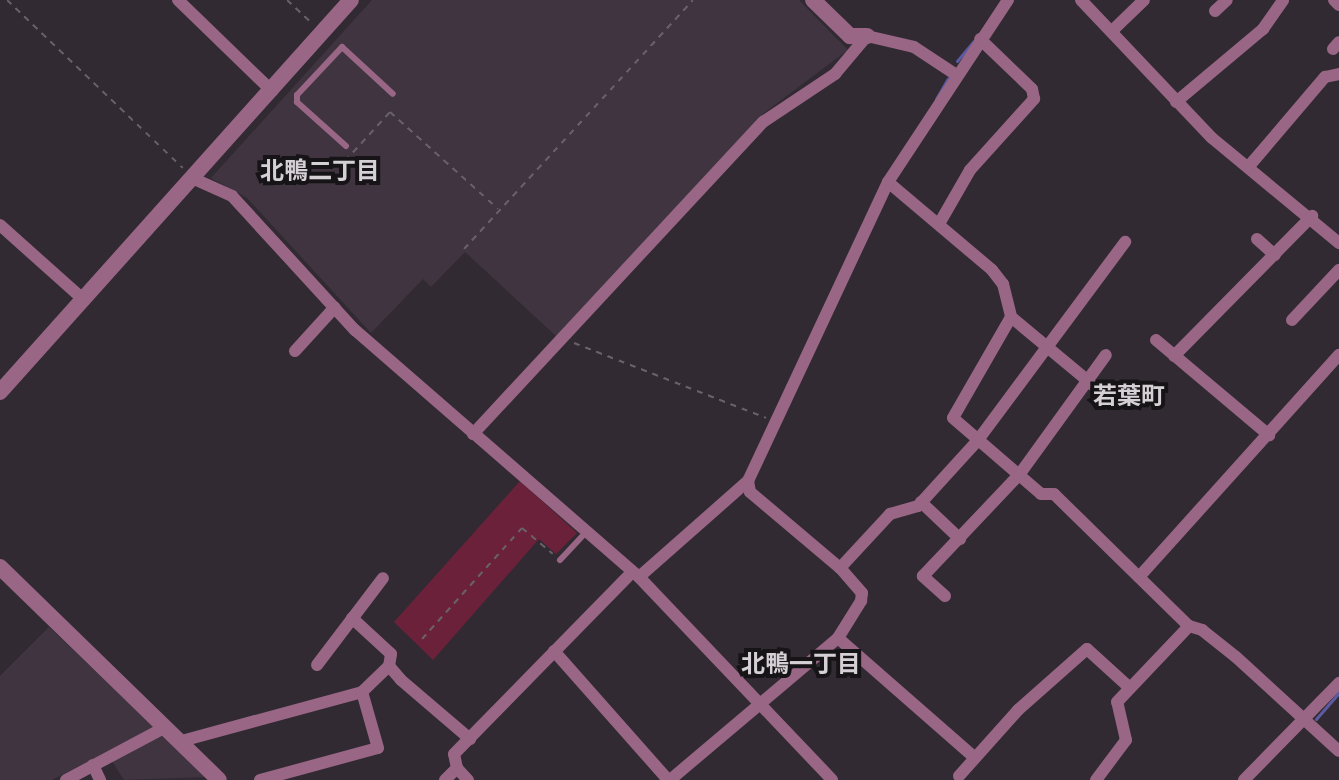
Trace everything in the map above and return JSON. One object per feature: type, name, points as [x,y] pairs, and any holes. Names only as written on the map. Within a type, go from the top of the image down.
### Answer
[{"type":"street","points":[[178,0],[272,91]]},
{"type":"street","points":[[0,392],[324,34],[351,0]]},
{"type":"street","points":[[813,0],[850,36],[867,36],[914,47],[955,74]]},
{"type":"street","points":[[468,780],[457,768],[454,754],[554,651],[634,575],[748,481],[888,182],[955,74],[1008,0]]},
{"type":"street","points":[[1081,0],[1113,30],[1212,138],[1312,216],[1339,243]]},
{"type":"street","points":[[1113,30],[1144,0]]},
{"type":"street","points":[[1215,11],[1227,0]]},
{"type":"street","points":[[1176,102],[1263,29],[1283,0]]},
{"type":"street","points":[[1334,0],[1339,5]]},
{"type":"street","points":[[473,434],[763,122],[835,74],[867,36]]},
{"type":"street","points":[[939,224],[970,170],[1034,99],[1032,89],[980,39]]},
{"type":"street","points":[[1250,165],[1325,77],[1339,74]]},
{"type":"street","points":[[192,178],[232,196],[335,307],[473,434],[634,575],[832,780]]},
{"type":"street","points":[[888,182],[939,224],[1003,284],[1011,317],[1100,391]]},
{"type":"street","points":[[1174,356],[1312,216]]},
{"type":"street","points":[[0,225],[84,300]]},
{"type":"street","points":[[1257,239],[1275,255]]},
{"type":"street","points":[[840,568],[890,514],[921,502],[978,440],[1125,242]]},
{"type":"street","points":[[1292,320],[1339,270]]},
{"type":"street","points":[[295,351],[335,307]]},
{"type":"street","points":[[1011,317],[953,418],[1041,494],[1054,494],[1189,626],[1202,630],[1339,751]]},
{"type":"street","points":[[1156,340],[1269,435]]},
{"type":"street","points":[[945,596],[923,576],[1019,475],[1106,355]]},
{"type":"street","points":[[1139,577],[1339,355]]},
{"type":"street","points":[[554,651],[669,780],[756,702],[838,638],[858,610],[862,593],[840,568],[750,492],[748,481]]},
{"type":"street","points":[[921,502],[960,539]]},
{"type":"street","points":[[0,567],[219,780]]},
{"type":"street","points":[[317,665],[383,578]]},
{"type":"street","points":[[178,742],[362,692],[389,666],[391,654],[352,618]]},
{"type":"street","points":[[1096,780],[1126,740],[1117,708],[1130,688],[1189,626]]},
{"type":"street","points":[[838,638],[975,758]]},
{"type":"street","points":[[959,776],[1018,710],[1087,649],[1130,688]]},
{"type":"street","points":[[389,666],[470,739]]},
{"type":"street","points":[[1244,780],[1339,683]]},
{"type":"street","points":[[260,780],[378,748],[362,692]]},
{"type":"street","points":[[66,780],[164,728]]},
{"type":"street","points":[[93,765],[100,780]]},
{"type":"street","points":[[445,780],[457,768]]},
{"type":"lane","points":[[346,146],[297,102],[297,95],[342,47],[393,94]]},
{"type":"lane","points":[[560,560],[585,533]]},
{"type":"path","points":[[7,0],[62,47],[192,178]]},
{"type":"path","points":[[287,0],[324,34]]},
{"type":"path","points":[[464,249],[693,0]]},
{"type":"path","points":[[345,161],[390,112],[500,210]]},
{"type":"path","points":[[562,338],[777,423]]},
{"type":"path","points":[[422,639],[522,528],[560,560]]},
{"type":"shaded area","points":[[372,0],[799,0],[848,50],[764,113],[557,337],[465,252],[431,287],[423,279],[371,333],[247,198],[211,178]]},
{"type":"shaded area","points":[[520,481],[577,533],[556,554],[539,539],[433,660],[394,622]]},
{"type":"shaded area","points":[[49,627],[154,727],[52,780],[0,780],[0,676]]},
{"type":"shaded area","points":[[160,734],[206,777],[124,780],[111,760]]},
{"type":"waterway","points":[[957,61],[974,41]]},
{"type":"waterway","points":[[936,99],[948,78]]},
{"type":"waterway","points":[[1316,719],[1339,693]]},
{"type":"district","name":"北鴨二丁目","points":[[320,171]]},
{"type":"district","name":"若葉町","points":[[1129,396]]},
{"type":"district","name":"北鴨一丁目","points":[[801,664]]}]
